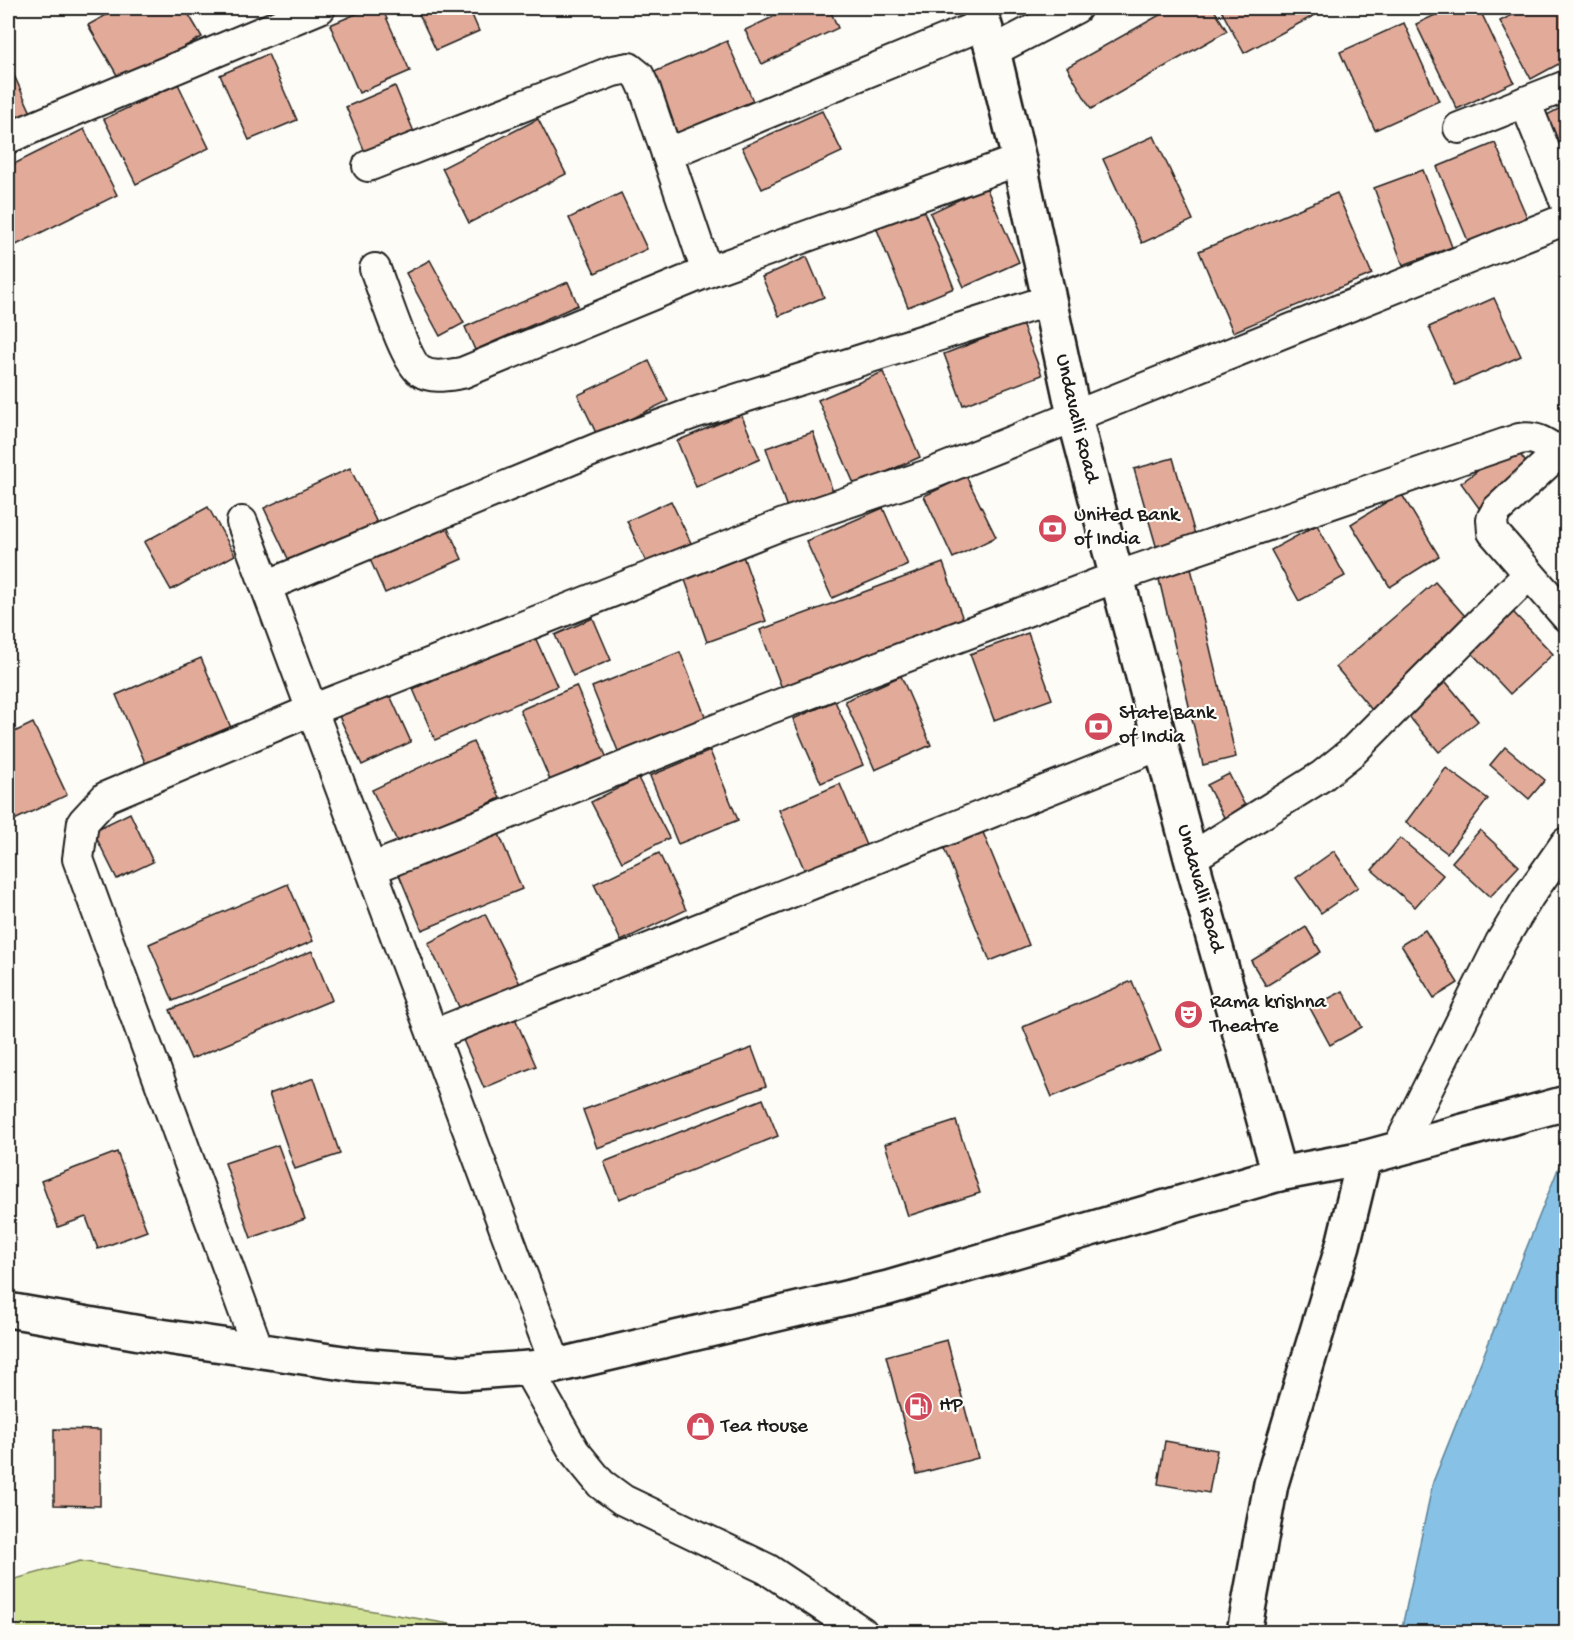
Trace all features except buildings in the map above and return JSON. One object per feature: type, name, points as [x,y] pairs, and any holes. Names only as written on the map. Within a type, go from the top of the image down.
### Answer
[{"type":"main road","name":"Undavalli Road","points":[[985,28],[1019,160],[1074,415],[1191,858],[1279,1174]]},
{"type":"main road","points":[[8,1310],[259,1352],[357,1365],[462,1373],[542,1367],[888,1288],[1279,1174],[1364,1158],[1562,1103]]},
{"type":"main road","points":[[1244,1632],[1271,1484],[1343,1245],[1364,1158]]},
{"type":"street","points":[[8,138],[320,8]]},
{"type":"street","points":[[667,154],[985,28],[1076,8]]},
{"type":"street","points":[[368,166],[613,71],[628,68],[639,76],[645,88],[707,272]]},
{"type":"street","points":[[1459,128],[1566,86]]},
{"type":"street","points":[[1525,102],[1566,203]]},
{"type":"street","points":[[375,269],[407,353],[420,371],[440,377],[462,373],[707,272],[1019,160]]},
{"type":"street","points":[[259,1352],[78,860],[83,822],[106,797],[312,710],[786,523],[928,475],[1566,219]]},
{"type":"street","points":[[266,586],[601,447],[653,428],[1050,300]]},
{"type":"street","points":[[371,869],[760,712],[1116,578],[1519,439],[1530,437],[1563,449],[1497,510],[1492,519],[1493,532],[1566,616]]},
{"type":"street","points":[[242,522],[433,1035],[542,1367],[574,1451],[601,1484],[623,1500],[767,1569],[862,1632]]},
{"type":"street","points":[[1191,858],[1322,776],[1353,751],[1529,574]]},
{"type":"street","points":[[433,1035],[1162,744]]},
{"type":"street","points":[[1398,1148],[1501,942],[1529,896],[1565,848]]},
{"type":"green space","points":[[80,1561],[497,1632],[8,1632],[8,1581]]},
{"type":"water","points":[[1566,1149],[1566,1632],[1401,1632],[1433,1482]]},
{"type":"place","name":"United Bank of India","points":[[1053,528]]},
{"type":"place","name":"State Bank of India","points":[[1098,726]]},
{"type":"place","name":"Rama krishna Theatre","points":[[1189,1015]]},
{"type":"place","name":"HP","points":[[918,1406]]},
{"type":"place","name":"Tea House","points":[[700,1427]]}]
